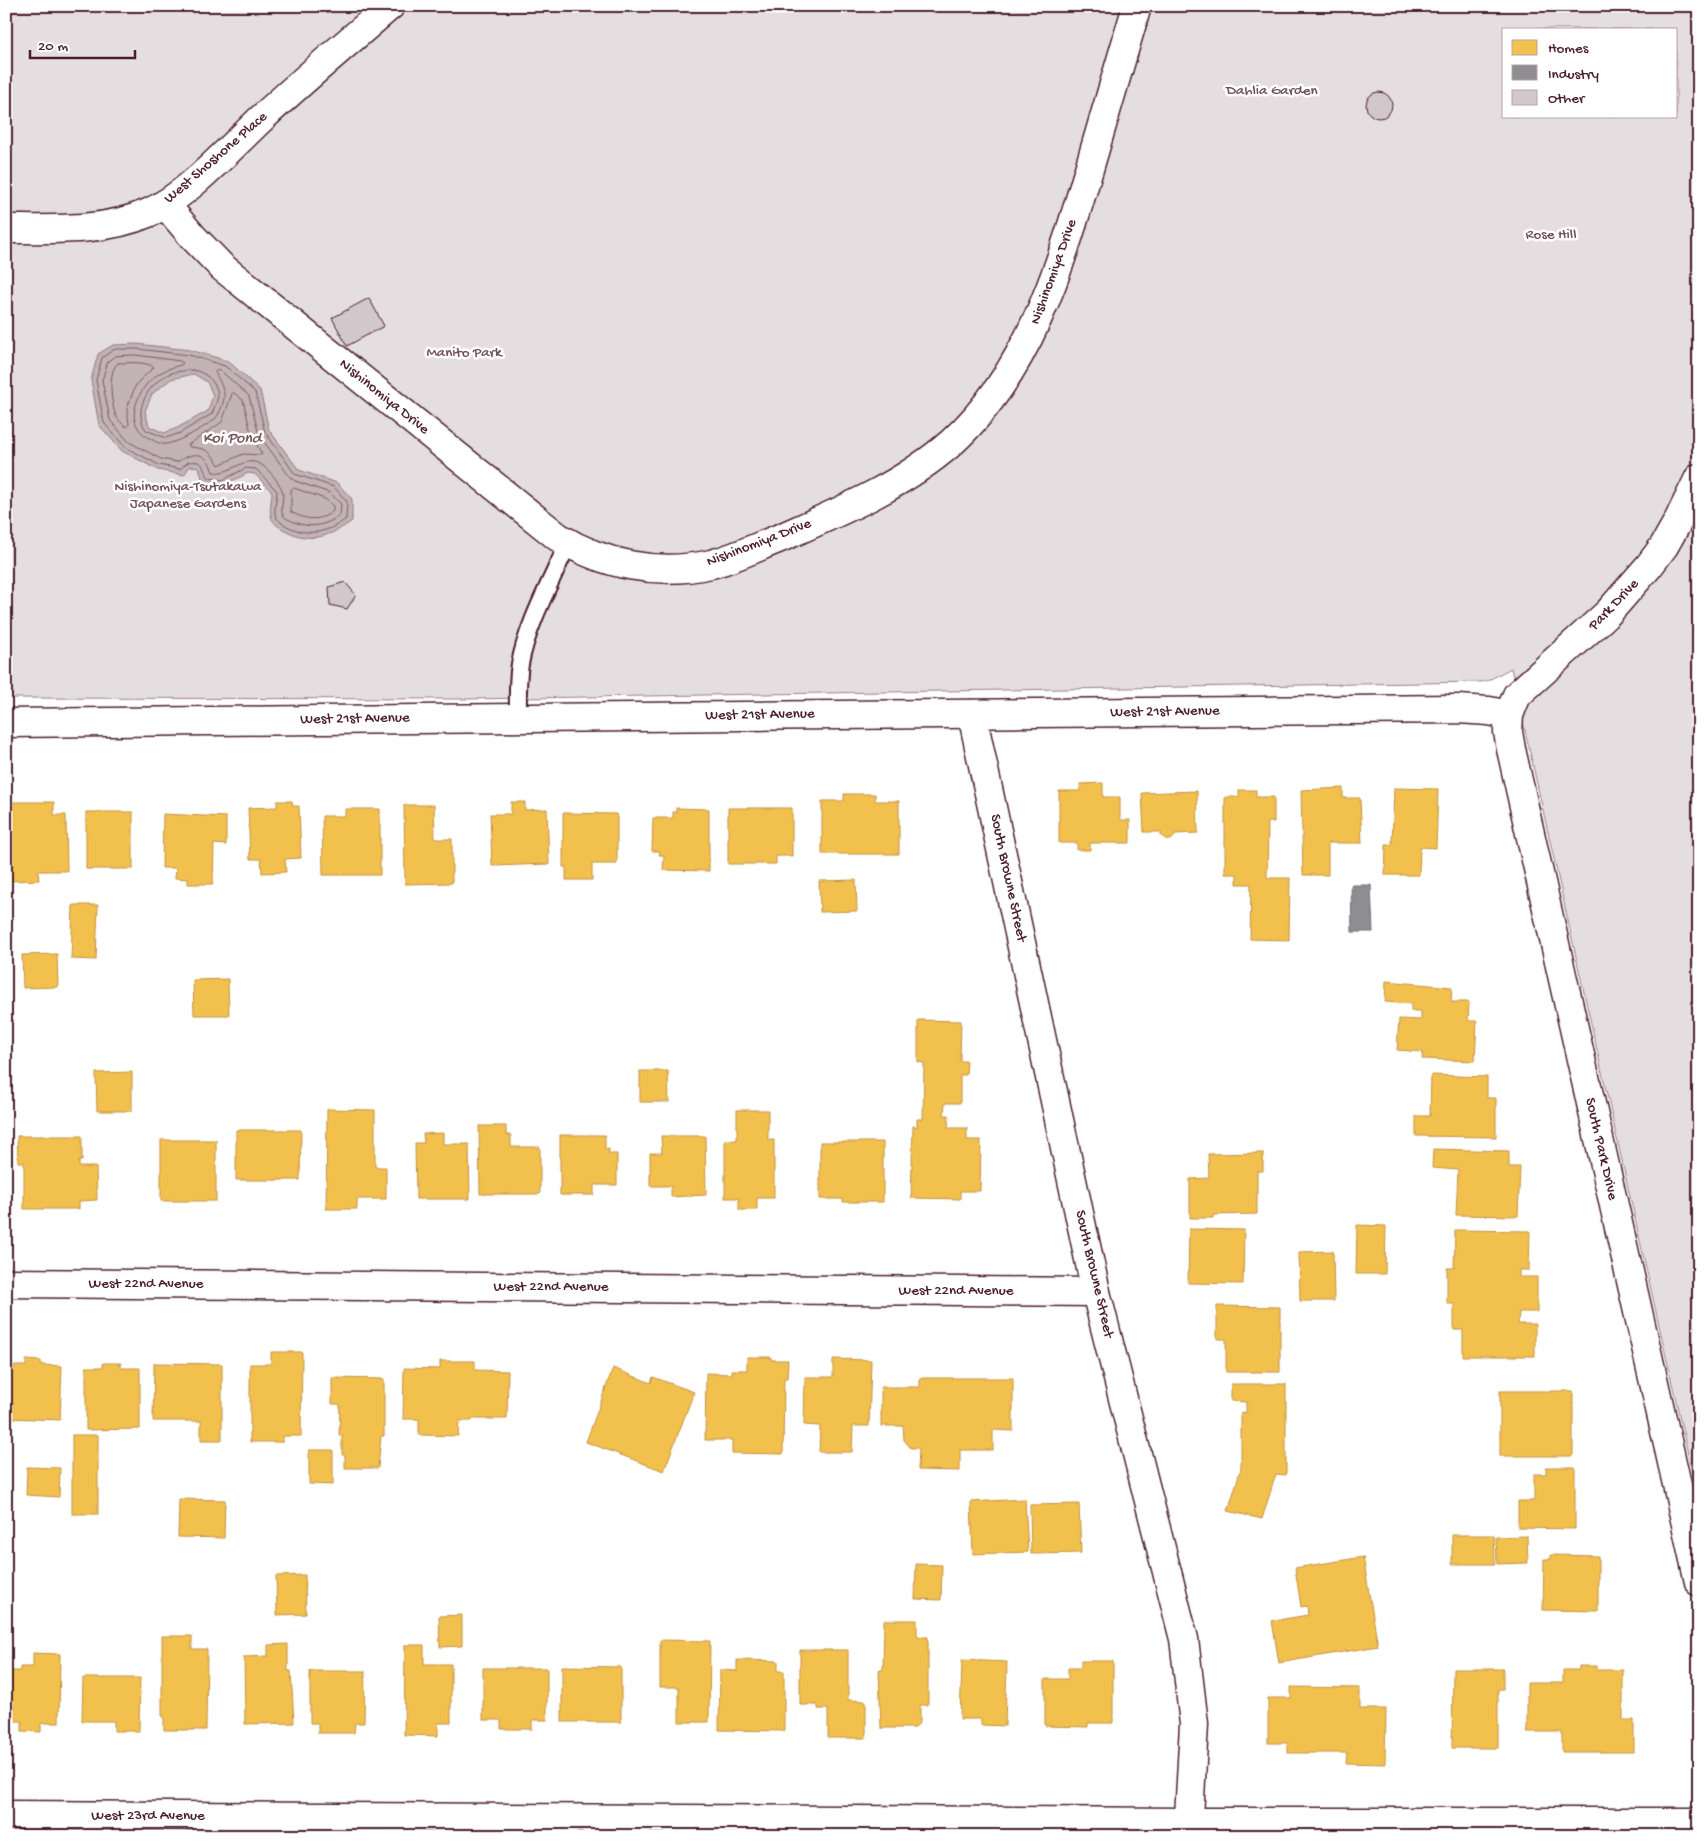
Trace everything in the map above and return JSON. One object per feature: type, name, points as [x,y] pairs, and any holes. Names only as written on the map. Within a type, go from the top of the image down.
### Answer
[{"type":"street","name":"West Shoshone Place","points":[[6,229],[59,229],[108,225],[150,212],[165,204],[198,177],[273,108],[390,6]]},
{"type":"street","name":"Nishinomiya Drive","points":[[165,204],[193,238],[222,267],[540,524],[568,543],[594,556],[627,565],[677,568],[713,563],[805,527],[900,480],[950,443],[972,422],[1007,376],[1034,329],[1048,295],[1068,241],[1137,6]]},
{"type":"street","name":"Park Drive","points":[[1509,715],[1517,695],[1608,613],[1649,566],[1664,546],[1699,478]]},
{"type":"street","name":"West 21st Avenue","points":[[8,723],[1468,709],[1509,715]]},
{"type":"street","name":"South Browne Street","points":[[972,714],[1096,1292],[1184,1639],[1194,1724],[1189,1829]]},
{"type":"street","name":"South Park Drive","points":[[1509,715],[1508,732],[1511,749],[1699,1582]]},
{"type":"street","name":"West 22nd Avenue","points":[[6,1283],[1096,1292]]},
{"type":"street","name":"West 23rd Avenue","points":[[6,1815],[1189,1829],[1699,1822]]},
{"type":"lane","points":[[518,718],[518,678],[522,654],[568,543]]},
{"type":"green space","name":"Manito Park","points":[[6,6],[1699,6],[1699,1503],[1511,668],[1487,681],[1481,682],[467,699],[6,698]]},
{"type":"water","name":"Koi Pond","points":[[137,344],[190,350],[228,361],[260,390],[269,430],[299,470],[337,483],[352,499],[352,521],[336,531],[313,538],[296,535],[279,527],[273,521],[270,510],[272,492],[255,474],[248,473],[224,485],[203,482],[199,467],[190,466],[184,475],[158,470],[122,451],[99,425],[91,380],[98,354],[113,345]],"holes":[[[194,374],[207,382],[213,395],[208,411],[164,433],[149,426],[145,411],[152,394],[171,379]]]},
{"type":"building: Homes","points":[[1103,783],[1103,797],[1120,797],[1120,820],[1130,820],[1130,843],[1090,843],[1090,850],[1077,850],[1077,843],[1059,843],[1059,791],[1080,791],[1080,784]]},
{"type":"building: Homes","points":[[1343,788],[1343,798],[1360,798],[1362,843],[1328,843],[1328,875],[1303,875],[1301,790]]},
{"type":"building: Homes","points":[[1394,788],[1438,789],[1436,848],[1420,847],[1419,875],[1385,875],[1386,845],[1392,845]]},
{"type":"building: Homes","points":[[1239,790],[1256,790],[1256,797],[1274,797],[1274,822],[1268,822],[1267,878],[1290,878],[1289,940],[1250,939],[1251,884],[1237,884],[1237,874],[1225,874],[1225,797],[1239,797]]},
{"type":"building: Homes","points":[[1197,791],[1198,833],[1175,834],[1171,840],[1167,840],[1161,836],[1161,832],[1144,832],[1142,793]]},
{"type":"building: Homes","points":[[844,794],[875,794],[875,801],[899,801],[899,854],[822,854],[822,801],[844,801]]},
{"type":"building: Homes","points":[[277,801],[292,801],[293,806],[299,806],[301,858],[285,859],[286,872],[262,873],[261,859],[250,859],[248,808],[277,807]]},
{"type":"building: Homes","points":[[13,802],[54,802],[54,815],[66,815],[67,871],[38,871],[39,880],[9,881],[9,815],[13,815]]},
{"type":"building: Homes","points":[[511,802],[525,802],[525,810],[547,809],[549,864],[492,866],[490,814],[511,814]]},
{"type":"building: Homes","points":[[404,805],[434,805],[435,839],[452,839],[452,883],[405,884]]},
{"type":"building: Homes","points":[[676,808],[709,809],[709,871],[663,870],[664,855],[659,855],[660,851],[652,851],[653,818],[673,818],[673,812],[676,812]]},
{"type":"building: Homes","points":[[728,808],[792,808],[792,856],[776,856],[776,864],[728,864]]},
{"type":"building: Homes","points":[[345,809],[380,809],[380,875],[323,875],[322,816],[345,816]]},
{"type":"building: Homes","points":[[86,812],[133,812],[133,869],[86,869]]},
{"type":"building: Homes","points":[[563,813],[617,814],[617,864],[592,864],[592,880],[566,880],[566,867],[563,867]]},
{"type":"building: Homes","points":[[163,814],[226,817],[226,845],[214,844],[213,884],[188,884],[188,879],[175,878],[176,868],[162,868]]},
{"type":"building: Homes","points":[[856,880],[857,911],[820,912],[819,881]]},
{"type":"building: Homes","points":[[73,905],[98,905],[96,960],[71,959]]},
{"type":"building: Homes","points":[[57,954],[58,987],[23,988],[22,955]]},
{"type":"building: Homes","points":[[228,979],[229,1015],[194,1015],[193,980]]},
{"type":"building: Homes","points":[[1386,981],[1452,987],[1451,1002],[1469,1002],[1468,1021],[1477,1021],[1475,1061],[1422,1059],[1423,1052],[1397,1050],[1399,1019],[1421,1020],[1421,1011],[1411,1011],[1411,1004],[1385,1002]]},
{"type":"building: Homes","points":[[918,1020],[961,1021],[960,1061],[967,1061],[966,1075],[960,1075],[960,1103],[945,1103],[944,1115],[949,1115],[948,1128],[967,1128],[967,1140],[981,1140],[980,1191],[960,1191],[960,1199],[911,1198],[913,1126],[917,1127],[917,1119],[923,1119],[924,1063],[918,1062]]},
{"type":"building: Homes","points":[[640,1071],[668,1071],[669,1102],[640,1102]]},
{"type":"building: Homes","points":[[132,1072],[132,1111],[97,1111],[96,1073]]},
{"type":"building: Homes","points":[[1431,1075],[1487,1077],[1487,1098],[1496,1098],[1496,1137],[1416,1136],[1416,1116],[1430,1116]]},
{"type":"building: Homes","points":[[327,1109],[375,1110],[375,1167],[386,1167],[386,1199],[357,1199],[357,1209],[326,1209]]},
{"type":"building: Homes","points":[[737,1110],[768,1110],[768,1140],[774,1140],[774,1198],[757,1198],[757,1210],[739,1210],[739,1198],[725,1198],[725,1140],[737,1140]]},
{"type":"building: Homes","points":[[479,1126],[506,1126],[506,1135],[511,1135],[511,1147],[540,1147],[540,1194],[480,1194]]},
{"type":"building: Homes","points":[[236,1130],[301,1130],[300,1180],[236,1180]]},
{"type":"building: Homes","points":[[443,1133],[443,1144],[469,1144],[470,1199],[416,1199],[415,1143],[424,1143],[423,1134]]},
{"type":"building: Homes","points":[[560,1135],[605,1135],[605,1149],[609,1149],[609,1154],[617,1154],[617,1185],[594,1185],[594,1195],[560,1195]]},
{"type":"building: Homes","points":[[17,1136],[82,1136],[82,1161],[79,1161],[79,1167],[96,1167],[97,1200],[79,1201],[79,1209],[24,1209],[24,1162],[18,1162]]},
{"type":"building: Homes","points":[[661,1136],[705,1136],[706,1195],[671,1197],[671,1186],[650,1186],[650,1153],[662,1153]]},
{"type":"building: Homes","points":[[161,1140],[216,1140],[216,1201],[161,1201]]},
{"type":"building: Homes","points":[[820,1142],[883,1142],[883,1202],[843,1202],[843,1199],[820,1199]]},
{"type":"building: Homes","points":[[1433,1149],[1509,1151],[1509,1167],[1520,1167],[1518,1216],[1456,1215],[1458,1170],[1432,1168]]},
{"type":"building: Homes","points":[[1263,1153],[1263,1171],[1257,1171],[1257,1214],[1213,1215],[1213,1218],[1190,1218],[1190,1179],[1209,1178],[1208,1154]]},
{"type":"building: Homes","points":[[1357,1225],[1386,1226],[1385,1274],[1356,1274]]},
{"type":"building: Homes","points":[[1189,1229],[1244,1230],[1243,1284],[1188,1283]]},
{"type":"building: Homes","points":[[1455,1230],[1530,1231],[1529,1270],[1519,1270],[1519,1277],[1537,1277],[1537,1312],[1519,1312],[1518,1324],[1535,1324],[1535,1356],[1463,1356],[1463,1330],[1454,1330],[1454,1304],[1447,1304],[1447,1268],[1454,1268]]},
{"type":"building: Homes","points":[[1333,1251],[1334,1301],[1300,1301],[1299,1252]]},
{"type":"building: Homes","points":[[1217,1306],[1280,1307],[1280,1372],[1226,1372],[1226,1339],[1217,1339]]},
{"type":"building: Homes","points":[[271,1352],[302,1352],[301,1436],[283,1436],[283,1442],[250,1442],[250,1364],[271,1364]]},
{"type":"building: Homes","points":[[747,1357],[771,1357],[771,1360],[788,1360],[787,1378],[784,1378],[783,1454],[732,1453],[732,1440],[705,1440],[706,1373],[732,1374],[732,1370],[747,1370]]},
{"type":"building: Homes","points":[[833,1359],[871,1360],[869,1426],[853,1426],[852,1452],[819,1452],[820,1426],[804,1425],[805,1377],[833,1377]]},
{"type":"building: Homes","points":[[26,1360],[41,1361],[41,1365],[62,1366],[60,1420],[9,1418],[10,1366],[26,1366]]},
{"type":"building: Homes","points":[[440,1361],[475,1361],[475,1370],[508,1371],[507,1419],[459,1421],[458,1436],[419,1435],[419,1419],[403,1419],[404,1368],[440,1369]]},
{"type":"building: Homes","points":[[103,1363],[121,1363],[121,1368],[140,1368],[140,1429],[86,1430],[86,1367],[103,1367]]},
{"type":"building: Homes","points":[[154,1363],[222,1364],[222,1440],[201,1440],[201,1421],[153,1421]]},
{"type":"building: Homes","points":[[613,1368],[651,1383],[653,1377],[694,1392],[664,1471],[586,1442]]},
{"type":"building: Homes","points":[[332,1378],[384,1379],[384,1436],[381,1436],[378,1468],[345,1468],[345,1455],[342,1455],[342,1436],[339,1436],[340,1404],[332,1404]]},
{"type":"building: Homes","points":[[920,1378],[1013,1378],[1013,1431],[993,1430],[993,1450],[960,1450],[960,1471],[918,1470],[919,1448],[911,1448],[904,1440],[903,1426],[881,1426],[881,1387],[920,1387]]},
{"type":"building: Homes","points":[[1231,1384],[1286,1384],[1286,1475],[1276,1474],[1262,1519],[1228,1511],[1241,1468],[1241,1412],[1246,1413],[1246,1402],[1231,1401]]},
{"type":"building: Homes","points":[[1500,1391],[1573,1391],[1573,1456],[1500,1456]]},
{"type":"building: Homes","points":[[72,1435],[98,1435],[98,1514],[72,1514]]},
{"type":"building: Homes","points":[[309,1450],[333,1450],[333,1485],[309,1484]]},
{"type":"building: Homes","points":[[27,1467],[60,1468],[59,1497],[26,1495]]},
{"type":"building: Homes","points":[[1546,1467],[1575,1467],[1575,1529],[1518,1528],[1518,1501],[1534,1501],[1534,1474],[1546,1474]]},
{"type":"building: Homes","points":[[179,1499],[225,1500],[224,1538],[178,1537]]},
{"type":"building: Homes","points":[[1025,1499],[1028,1552],[973,1554],[971,1502]]},
{"type":"building: Homes","points":[[1079,1504],[1081,1553],[1031,1554],[1030,1505]]},
{"type":"building: Homes","points":[[1452,1535],[1494,1535],[1495,1564],[1452,1564]]},
{"type":"building: Homes","points":[[1527,1536],[1528,1563],[1497,1564],[1496,1537]]},
{"type":"building: Homes","points":[[1551,1555],[1598,1556],[1598,1611],[1543,1610],[1544,1559],[1551,1559]]},
{"type":"building: Homes","points":[[1363,1557],[1378,1646],[1279,1663],[1272,1621],[1308,1615],[1307,1606],[1301,1607],[1295,1568]]},
{"type":"building: Homes","points":[[916,1564],[942,1565],[941,1600],[915,1599]]},
{"type":"building: Homes","points":[[305,1575],[306,1614],[277,1615],[276,1576]]},
{"type":"building: Homes","points":[[462,1615],[462,1646],[440,1647],[439,1616]]},
{"type":"building: Homes","points":[[884,1620],[917,1620],[917,1637],[928,1637],[928,1705],[920,1705],[920,1722],[915,1728],[881,1728],[879,1670],[883,1670]]},
{"type":"building: Homes","points":[[162,1636],[192,1636],[192,1649],[207,1649],[206,1730],[164,1730],[164,1716],[162,1716]]},
{"type":"building: Homes","points":[[660,1640],[710,1641],[709,1722],[679,1722],[679,1687],[660,1687]]},
{"type":"building: Homes","points":[[288,1644],[288,1671],[291,1671],[294,1723],[245,1724],[244,1657],[268,1656],[268,1645]]},
{"type":"building: Homes","points":[[405,1645],[424,1645],[424,1664],[451,1664],[451,1723],[438,1723],[438,1736],[404,1735]]},
{"type":"building: Homes","points":[[800,1650],[848,1650],[848,1700],[866,1701],[866,1738],[828,1738],[828,1709],[818,1709],[818,1705],[800,1705]]},
{"type":"building: Homes","points":[[33,1653],[60,1654],[59,1723],[41,1723],[41,1732],[22,1731],[22,1721],[6,1721],[6,1671],[20,1671],[20,1667],[33,1667]]},
{"type":"building: Homes","points":[[737,1660],[778,1661],[778,1671],[784,1671],[784,1731],[719,1730],[720,1670],[737,1671]]},
{"type":"building: Homes","points":[[962,1660],[1007,1662],[1005,1726],[981,1725],[981,1719],[960,1719]]},
{"type":"building: Homes","points":[[1081,1661],[1113,1661],[1113,1723],[1088,1723],[1088,1727],[1045,1726],[1045,1679],[1068,1679],[1068,1668],[1081,1668]]},
{"type":"building: Homes","points":[[562,1666],[621,1667],[621,1722],[562,1722]]},
{"type":"building: Homes","points":[[1579,1666],[1597,1666],[1597,1670],[1623,1670],[1623,1720],[1634,1720],[1634,1752],[1562,1752],[1562,1732],[1527,1732],[1527,1683],[1563,1683],[1563,1670],[1579,1670]]},
{"type":"building: Homes","points":[[483,1668],[547,1668],[547,1720],[532,1720],[532,1729],[501,1729],[501,1720],[483,1720]]},
{"type":"building: Homes","points":[[1453,1669],[1503,1669],[1503,1689],[1498,1689],[1498,1748],[1452,1748]]},
{"type":"building: Homes","points":[[310,1671],[365,1671],[364,1723],[355,1723],[354,1733],[318,1733],[318,1723],[310,1723]]},
{"type":"building: Homes","points":[[83,1678],[140,1678],[139,1731],[114,1731],[114,1721],[82,1721]]},
{"type":"building: Homes","points":[[1291,1687],[1360,1688],[1360,1709],[1386,1709],[1385,1764],[1346,1763],[1347,1753],[1288,1753],[1288,1743],[1268,1743],[1268,1698],[1291,1698]]},
{"type":"building: Industry","points":[[1351,885],[1371,885],[1373,932],[1352,932]]},
{"type":"building: Other","points":[[1379,92],[1388,96],[1392,105],[1388,114],[1379,118],[1370,114],[1366,105],[1370,96]]},
{"type":"building: Other","points":[[369,298],[384,326],[347,346],[332,318]]},
{"type":"building: Other","points":[[345,582],[356,595],[347,609],[330,605],[329,587]]},
{"type":"park label","name":"Dahlia Garden","points":[[1272,91]]},
{"type":"park label","name":"Rose Hill","points":[[1551,235]]},
{"type":"park label","name":"Nishinomiya-Tsutakawa Japanese Gardens","points":[[188,496]]}]
